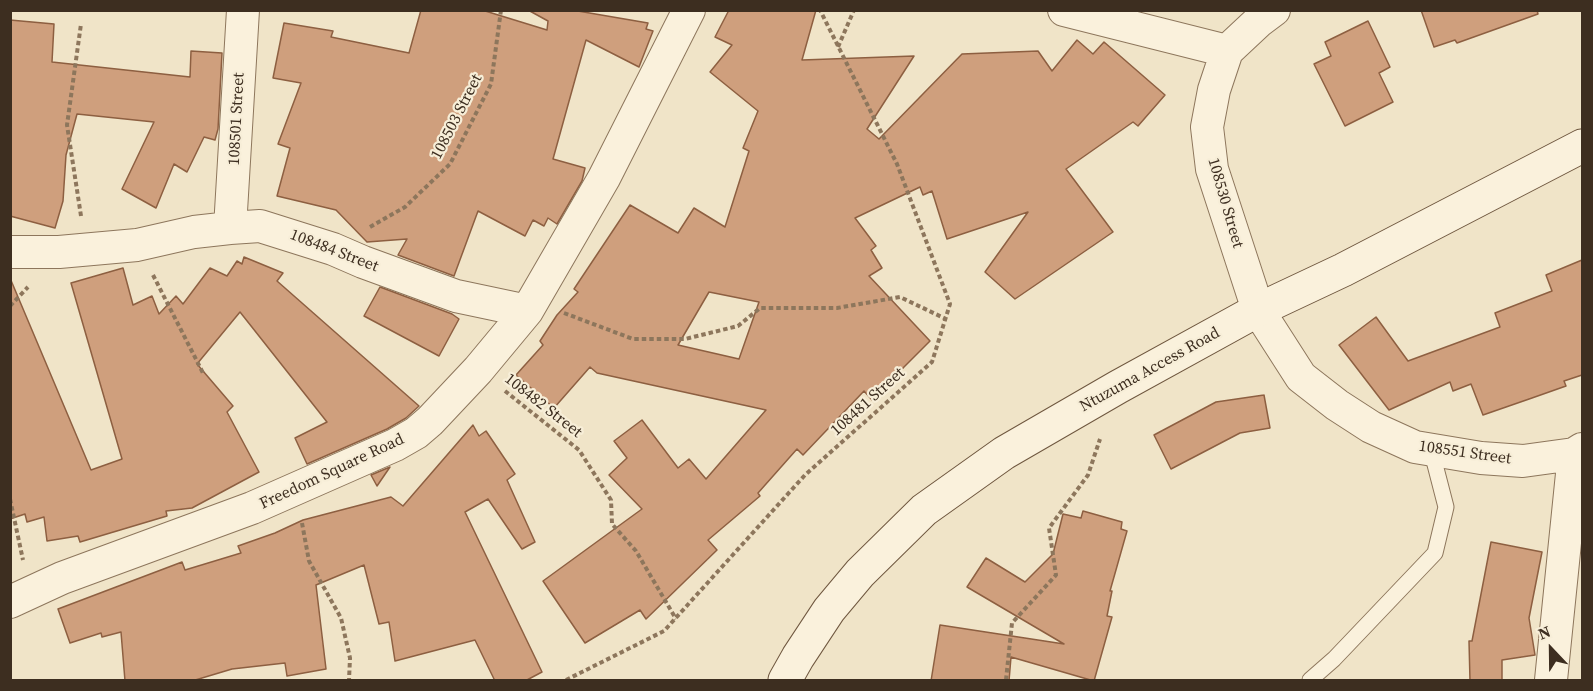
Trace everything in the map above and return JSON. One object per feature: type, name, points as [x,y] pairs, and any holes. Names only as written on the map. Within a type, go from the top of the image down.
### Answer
[{"type":"street","name":"108501 Street","points":[[230,228],[243,10]]},
{"type":"street","name":"Freedom Square Road","points":[[20,597],[62,578],[252,508],[395,445],[416,433],[446,406],[527,311],[604,178],[689,10]]},
{"type":"street","points":[[1064,10],[1227,51]]},
{"type":"street","name":"108530 Street","points":[[1258,310],[1212,169],[1207,127],[1214,90],[1227,51],[1274,10]]},
{"type":"street","name":"Ntuzuma Access Road","points":[[785,681],[798,657],[836,602],[860,573],[924,510],[1004,453],[1258,310],[1342,270],[1582,146]]},
{"type":"street","name":"108484 Street","points":[[10,252],[59,252],[137,244],[194,232],[260,226],[333,249],[456,296],[527,311]]},
{"type":"street","name":"108551 Street","points":[[1258,310],[1301,377],[1337,405],[1371,427],[1415,447],[1481,458],[1523,461],[1578,452]]},
{"type":"street","points":[[1551,681],[1578,452]]},
{"type":"lane","points":[[1310,681],[1435,553],[1446,507],[1431,449]]},
{"type":"path","name":"108503 Street","points":[[333,249],[405,207],[450,164],[491,84],[501,10]]},
{"type":"path","name":"108481 Street","points":[[566,681],[664,631],[805,475],[932,362],[950,303],[897,164],[820,10]]},
{"type":"path","points":[[838,47],[854,10]]},
{"type":"path","points":[[59,252],[82,227],[67,125],[81,24]]},
{"type":"path","points":[[137,244],[203,373]]},
{"type":"path","points":[[527,311],[564,313],[633,339],[685,339],[738,326],[760,308],[837,308],[900,297],[946,319]]},
{"type":"path","name":"108482 Street","points":[[478,370],[579,450],[611,500],[612,524],[636,551],[676,619]]},
{"type":"path","points":[[1006,681],[1012,624],[1056,575],[1049,528],[1088,475],[1118,387]]},
{"type":"path","points":[[296,489],[309,561],[341,618],[350,658],[349,681]]},
{"type":"path","points":[[10,499],[20,597]]},
{"type":"building","points":[[421,10],[482,10],[547,30],[548,21],[528,10],[572,10],[648,23],[646,29],[653,31],[639,67],[586,40],[553,159],[585,168],[582,181],[557,224],[548,218],[544,226],[533,220],[525,236],[478,211],[454,276],[398,255],[407,239],[367,242],[336,210],[277,196],[290,148],[278,144],[301,83],[273,78],[284,23],[333,31],[331,37],[409,53]]},
{"type":"building","points":[[729,10],[816,10],[802,60],[914,56],[867,129],[879,139],[962,54],[1038,51],[1052,71],[1077,40],[1093,54],[1104,42],[1165,95],[1138,126],[1133,122],[1066,169],[1113,232],[1015,299],[985,272],[1028,212],[947,239],[932,191],[923,195],[920,187],[855,218],[876,246],[871,250],[882,268],[869,276],[930,341],[893,379],[895,381],[872,400],[864,391],[803,455],[797,449],[758,493],[760,496],[708,540],[717,550],[646,619],[640,610],[585,643],[543,581],[642,509],[609,475],[627,458],[614,441],[642,420],[678,468],[689,459],[706,479],[766,410],[597,373],[590,367],[554,408],[516,375],[543,345],[540,341],[557,315],[578,292],[574,289],[630,205],[678,233],[694,208],[725,227],[749,151],[743,148],[758,111],[710,72],[732,45],[715,37]],"holes":[[[709,292],[759,302],[739,359],[678,345]]]},
{"type":"building","points":[[1421,10],[1537,10],[1538,14],[1457,43],[1455,40],[1434,47]]},
{"type":"building","points":[[10,20],[54,24],[52,62],[190,77],[191,51],[222,53],[218,129],[215,140],[204,137],[187,172],[174,164],[156,208],[122,189],[154,122],[77,114],[66,155],[63,201],[55,228],[10,216]]},
{"type":"building","points":[[1368,21],[1390,67],[1379,73],[1393,102],[1345,126],[1314,64],[1331,56],[1325,42]]},
{"type":"building","points":[[244,257],[283,273],[277,281],[419,406],[406,418],[387,429],[307,464],[295,438],[327,422],[240,312],[197,364],[233,406],[227,412],[259,472],[192,508],[166,511],[167,516],[80,542],[78,536],[47,541],[44,517],[27,522],[25,514],[10,519],[10,278],[91,470],[122,459],[71,283],[123,268],[133,305],[152,296],[159,314],[176,296],[183,304],[210,268],[227,276],[237,261],[242,264]]},
{"type":"building","points":[[1582,260],[1582,375],[1564,381],[1566,386],[1532,398],[1483,415],[1471,384],[1453,391],[1450,382],[1389,410],[1339,345],[1376,317],[1408,361],[1500,327],[1495,313],[1552,291],[1546,275]]},
{"type":"building","points":[[380,287],[452,314],[459,319],[439,356],[364,316]]},
{"type":"building","points":[[1264,395],[1270,428],[1240,433],[1171,469],[1154,435],[1216,402]]},
{"type":"building","points":[[473,425],[479,436],[486,431],[515,474],[507,480],[535,542],[522,549],[488,499],[465,512],[542,672],[525,681],[495,681],[475,640],[395,661],[389,622],[379,624],[364,565],[316,585],[326,669],[287,676],[285,663],[232,669],[192,681],[125,681],[121,632],[102,637],[101,633],[70,643],[58,609],[182,562],[185,570],[241,553],[238,546],[303,520],[391,497],[403,506]]},
{"type":"building","points":[[390,467],[377,486],[371,475]]},
{"type":"building","points":[[1083,511],[1122,522],[1121,529],[1127,531],[1110,591],[1112,591],[1107,616],[1112,617],[1094,681],[1011,657],[1009,681],[931,681],[940,625],[1064,644],[967,587],[986,558],[1025,582],[1053,554],[1063,514],[1081,518]]},
{"type":"building","points":[[1491,542],[1542,552],[1529,618],[1535,655],[1502,660],[1502,681],[1470,681],[1469,641],[1472,641]]}]
